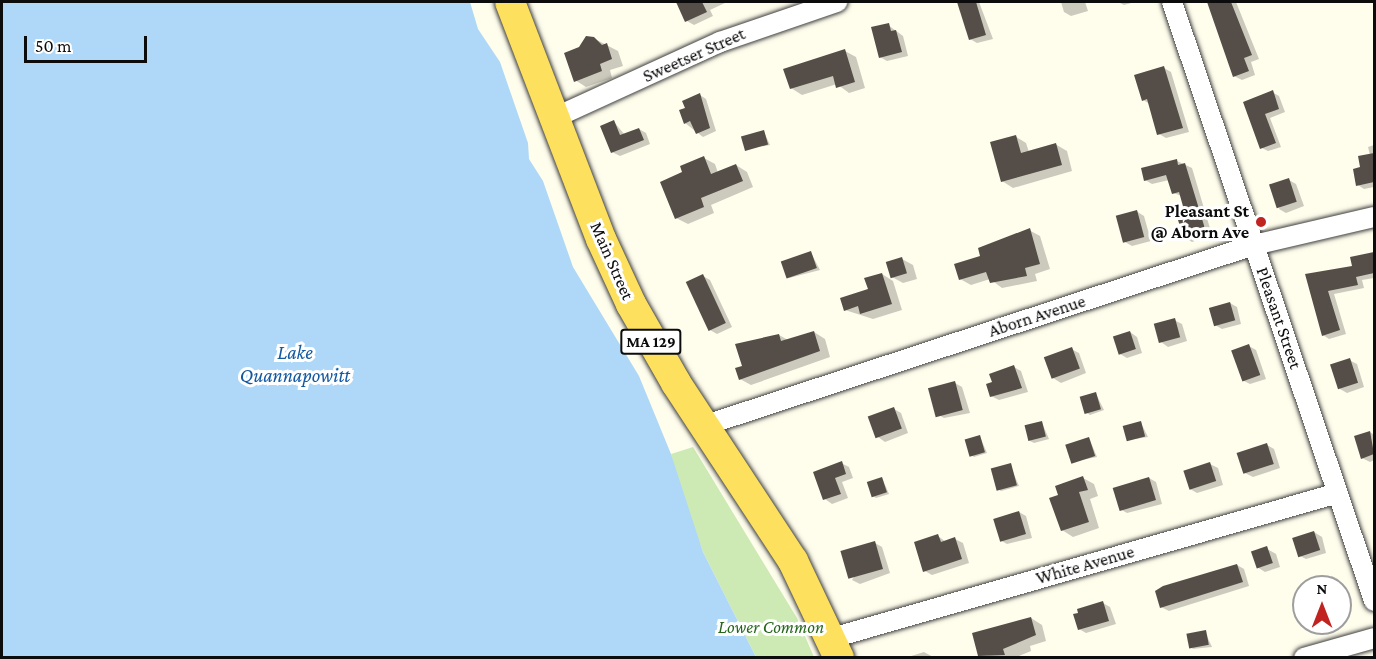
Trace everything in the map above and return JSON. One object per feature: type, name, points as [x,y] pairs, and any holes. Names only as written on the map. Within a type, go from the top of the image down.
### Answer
[{"type":"main road","name":"Main Street","points":[[510,2],[621,284],[703,426],[793,561],[836,648]]},
{"type":"street","name":"Sweetser Street","points":[[554,118],[720,42],[837,2]]},
{"type":"street","name":"Pleasant Street","points":[[1173,2],[1374,601]]},
{"type":"street","name":"Aborn Avenue","points":[[703,426],[1254,245],[1374,217]]},
{"type":"street","name":"White Avenue","points":[[836,648],[1338,493]]},
{"type":"street","points":[[1304,657],[1374,638]]},
{"type":"green space","name":"Lower Common","points":[[693,447],[797,618],[814,657],[756,657],[703,552],[677,481],[671,454]]},
{"type":"water","name":"Lake Quannapowitt","points":[[2,2],[470,2],[478,29],[500,62],[528,143],[529,159],[543,181],[573,267],[639,376],[671,454],[703,552],[756,657],[2,657]]},
{"type":"building","points":[[676,2],[702,2],[707,12],[685,22]]},
{"type":"building","points":[[957,2],[976,2],[986,35],[969,40]]},
{"type":"building","points":[[1207,2],[1231,2],[1252,55],[1244,58],[1249,71],[1233,77]]},
{"type":"building","points":[[889,23],[891,31],[896,30],[902,52],[879,58],[871,27]]},
{"type":"building","points":[[586,36],[594,37],[602,45],[607,43],[612,59],[600,64],[602,71],[574,82],[564,53],[579,47]]},
{"type":"building","points":[[845,49],[855,82],[836,88],[833,76],[790,89],[783,69]]},
{"type":"building","points":[[1164,66],[1183,128],[1157,135],[1147,99],[1142,101],[1134,75]]},
{"type":"building","points":[[1273,90],[1279,109],[1265,114],[1276,143],[1260,149],[1243,102]]},
{"type":"building","points":[[700,93],[710,128],[696,134],[690,121],[684,124],[679,110],[685,108],[682,101]]},
{"type":"building","points":[[614,120],[620,135],[639,128],[644,140],[611,153],[600,126]]},
{"type":"building","points":[[764,130],[768,144],[745,151],[741,137]]},
{"type":"building","points":[[1016,135],[1021,153],[1056,143],[1062,165],[1001,182],[990,142]]},
{"type":"building","points":[[1374,153],[1374,182],[1356,186],[1353,169],[1360,167],[1358,156]]},
{"type":"building","points":[[704,156],[711,174],[736,164],[743,181],[701,198],[704,207],[675,219],[660,182],[682,172],[680,166]]},
{"type":"building","points":[[1177,159],[1178,165],[1185,163],[1206,232],[1184,239],[1178,220],[1186,217],[1179,192],[1172,194],[1166,175],[1144,181],[1141,168]]},
{"type":"building","points":[[1289,178],[1297,202],[1277,208],[1269,184]]},
{"type":"building","points":[[1137,210],[1144,237],[1123,243],[1116,216]]},
{"type":"building","points":[[1030,228],[1040,264],[1025,268],[1027,276],[990,283],[986,272],[959,280],[954,264],[980,256],[978,248]]},
{"type":"building","points":[[811,251],[817,268],[787,278],[781,261]]},
{"type":"building","points":[[1374,252],[1374,273],[1356,277],[1358,285],[1328,291],[1340,330],[1322,336],[1305,274],[1352,266],[1350,257]]},
{"type":"building","points":[[902,257],[907,273],[891,278],[886,262]]},
{"type":"building","points":[[882,273],[892,304],[860,314],[858,306],[844,311],[840,298],[868,289],[864,278]]},
{"type":"building","points":[[703,274],[726,323],[709,331],[686,282]]},
{"type":"building","points":[[1230,302],[1235,320],[1214,326],[1209,308]]},
{"type":"building","points":[[1175,318],[1180,337],[1159,343],[1154,324]]},
{"type":"building","points":[[814,331],[820,351],[739,380],[735,368],[742,366],[735,344],[779,334],[781,341]]},
{"type":"building","points":[[1130,331],[1136,349],[1119,355],[1113,337]]},
{"type":"building","points":[[1249,344],[1260,375],[1242,382],[1231,350]]},
{"type":"building","points":[[1072,347],[1080,369],[1052,379],[1044,357]]},
{"type":"building","points":[[1350,358],[1358,383],[1338,389],[1330,364]]},
{"type":"building","points":[[1014,365],[1022,388],[990,397],[986,384],[992,382],[989,374]]},
{"type":"building","points":[[955,381],[963,410],[936,417],[928,388]]},
{"type":"building","points":[[1096,392],[1101,409],[1085,414],[1080,397]]},
{"type":"building","points":[[894,407],[902,429],[876,438],[868,417]]},
{"type":"building","points":[[1042,421],[1046,437],[1028,441],[1025,425]]},
{"type":"building","points":[[1141,421],[1145,436],[1127,441],[1123,426]]},
{"type":"building","points":[[1370,431],[1374,454],[1361,459],[1354,436]]},
{"type":"building","points":[[980,435],[985,452],[970,457],[965,439]]},
{"type":"building","points":[[1089,437],[1095,456],[1071,464],[1065,445]]},
{"type":"building","points":[[1267,443],[1274,464],[1243,474],[1237,453]]},
{"type":"building","points":[[842,461],[846,474],[835,478],[841,494],[823,500],[813,472]]},
{"type":"building","points":[[1210,462],[1216,481],[1190,490],[1183,471]]},
{"type":"building","points":[[1011,463],[1017,485],[997,491],[991,468]]},
{"type":"building","points":[[1083,476],[1088,490],[1079,492],[1089,522],[1061,531],[1049,498],[1058,495],[1055,486]]},
{"type":"building","points":[[882,477],[887,492],[872,497],[867,482]]},
{"type":"building","points":[[1149,477],[1156,500],[1120,511],[1113,488]]},
{"type":"building","points":[[1019,511],[1026,534],[1000,542],[993,519]]},
{"type":"building","points":[[1314,531],[1320,550],[1298,557],[1292,538]]},
{"type":"building","points":[[938,534],[941,542],[955,537],[962,559],[923,572],[914,542]]},
{"type":"building","points":[[875,541],[883,569],[848,579],[840,551]]},
{"type":"building","points":[[1267,546],[1273,563],[1257,569],[1251,552]]},
{"type":"building","points":[[1237,564],[1243,582],[1160,608],[1155,591],[1163,586]]},
{"type":"building","points":[[1103,601],[1109,621],[1078,630],[1073,614],[1078,613],[1077,609]]},
{"type":"building","points":[[1031,617],[1036,635],[1003,649],[1005,655],[978,656],[972,633]]},
{"type":"building","points":[[1206,630],[1209,645],[1189,649],[1186,634]]},
{"type":"place","name":"Pleasant St @ Aborn Ave","points":[[1261,222]]}]
